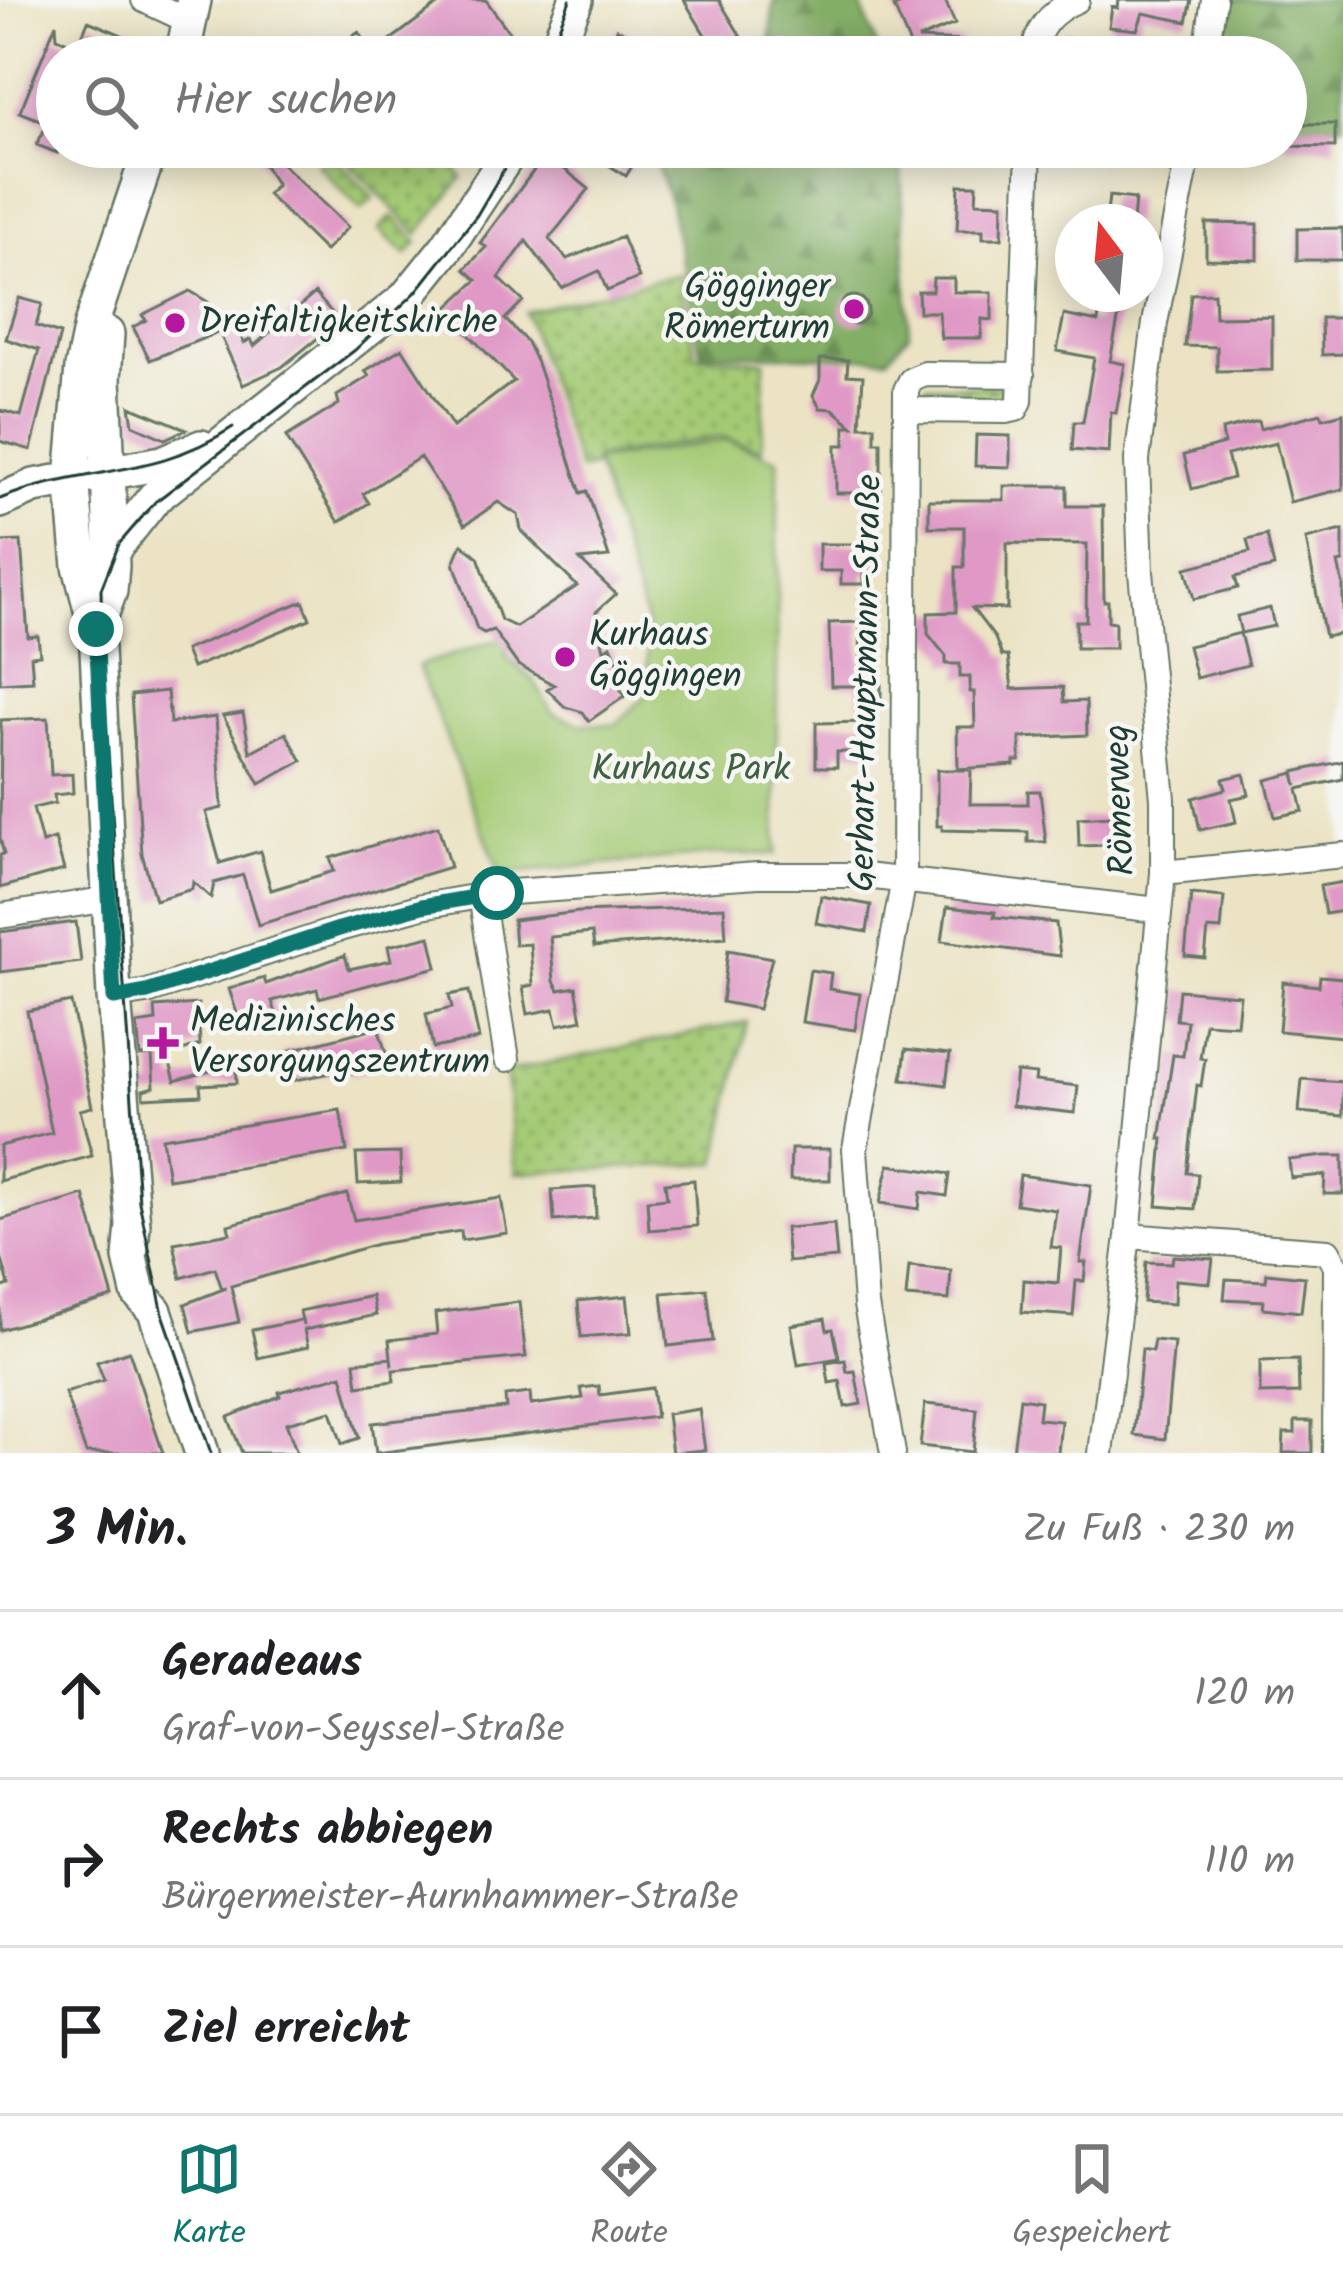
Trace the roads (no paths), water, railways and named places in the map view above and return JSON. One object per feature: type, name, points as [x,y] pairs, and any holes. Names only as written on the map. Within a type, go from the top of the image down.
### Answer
[{"type":"street","points":[[144,0],[193,11]]},
{"type":"street","points":[[561,36],[576,0]]},
{"type":"street","points":[[1038,36],[1060,8],[1077,0]]},
{"type":"street","points":[[1208,36],[1214,0]]},
{"type":"street","points":[[144,168],[82,368],[73,494],[80,566],[96,629],[114,998],[133,1225],[130,1258],[139,1292],[155,1311],[202,1453]]},
{"type":"street","points":[[112,550],[154,498],[404,299],[447,247],[499,168]]},
{"type":"street","points":[[1022,375],[925,374],[911,380],[906,410],[1016,409],[1022,375],[1028,168]]},
{"type":"street","name":"Römerweg","points":[[1101,1453],[1128,1235],[1162,873],[1163,799],[1141,572],[1137,460],[1155,322],[1186,168]]},
{"type":"street","points":[[96,629],[110,591],[112,550],[105,282]]},
{"type":"street","name":"Gerhart-Hauptmann-Straße","points":[[893,1453],[866,1305],[855,1149],[904,879],[906,410]]},
{"type":"street","points":[[108,490],[225,438]]},
{"type":"street","points":[[0,501],[34,485],[73,494]]},
{"type":"street","points":[[0,517],[73,494],[108,490],[154,498]]},
{"type":"street","points":[[1162,873],[1343,855]]},
{"type":"street","points":[[114,998],[147,992],[339,929],[481,895],[758,875],[857,875],[1158,910]]},
{"type":"street","points":[[481,895],[507,1059]]},
{"type":"street","points":[[0,916],[110,899]]},
{"type":"street","points":[[1128,1235],[1328,1251],[1336,1266],[1335,1453]]},
{"type":"tram line","points":[[555,36],[570,0]]},
{"type":"tram line","points":[[211,1453],[163,1314],[139,1202],[103,683],[101,589],[119,544],[155,502],[355,350],[415,293],[477,215],[505,168]]},
{"type":"tram line","points":[[0,499],[175,456],[233,427]]},
{"type":"place","name":"Gögginger Römerturm","points":[[854,309]]},
{"type":"place","name":"Dreifaltigkeitskirche","points":[[175,323]]},
{"type":"place","name":"Kurhaus Göggingen","points":[[565,657]]},
{"type":"place","name":"Medizinisches Versorgungszentrum","points":[[163,1043]]},
{"type":"park label","name":"Kurhaus Park","points":[[691,770]]}]
